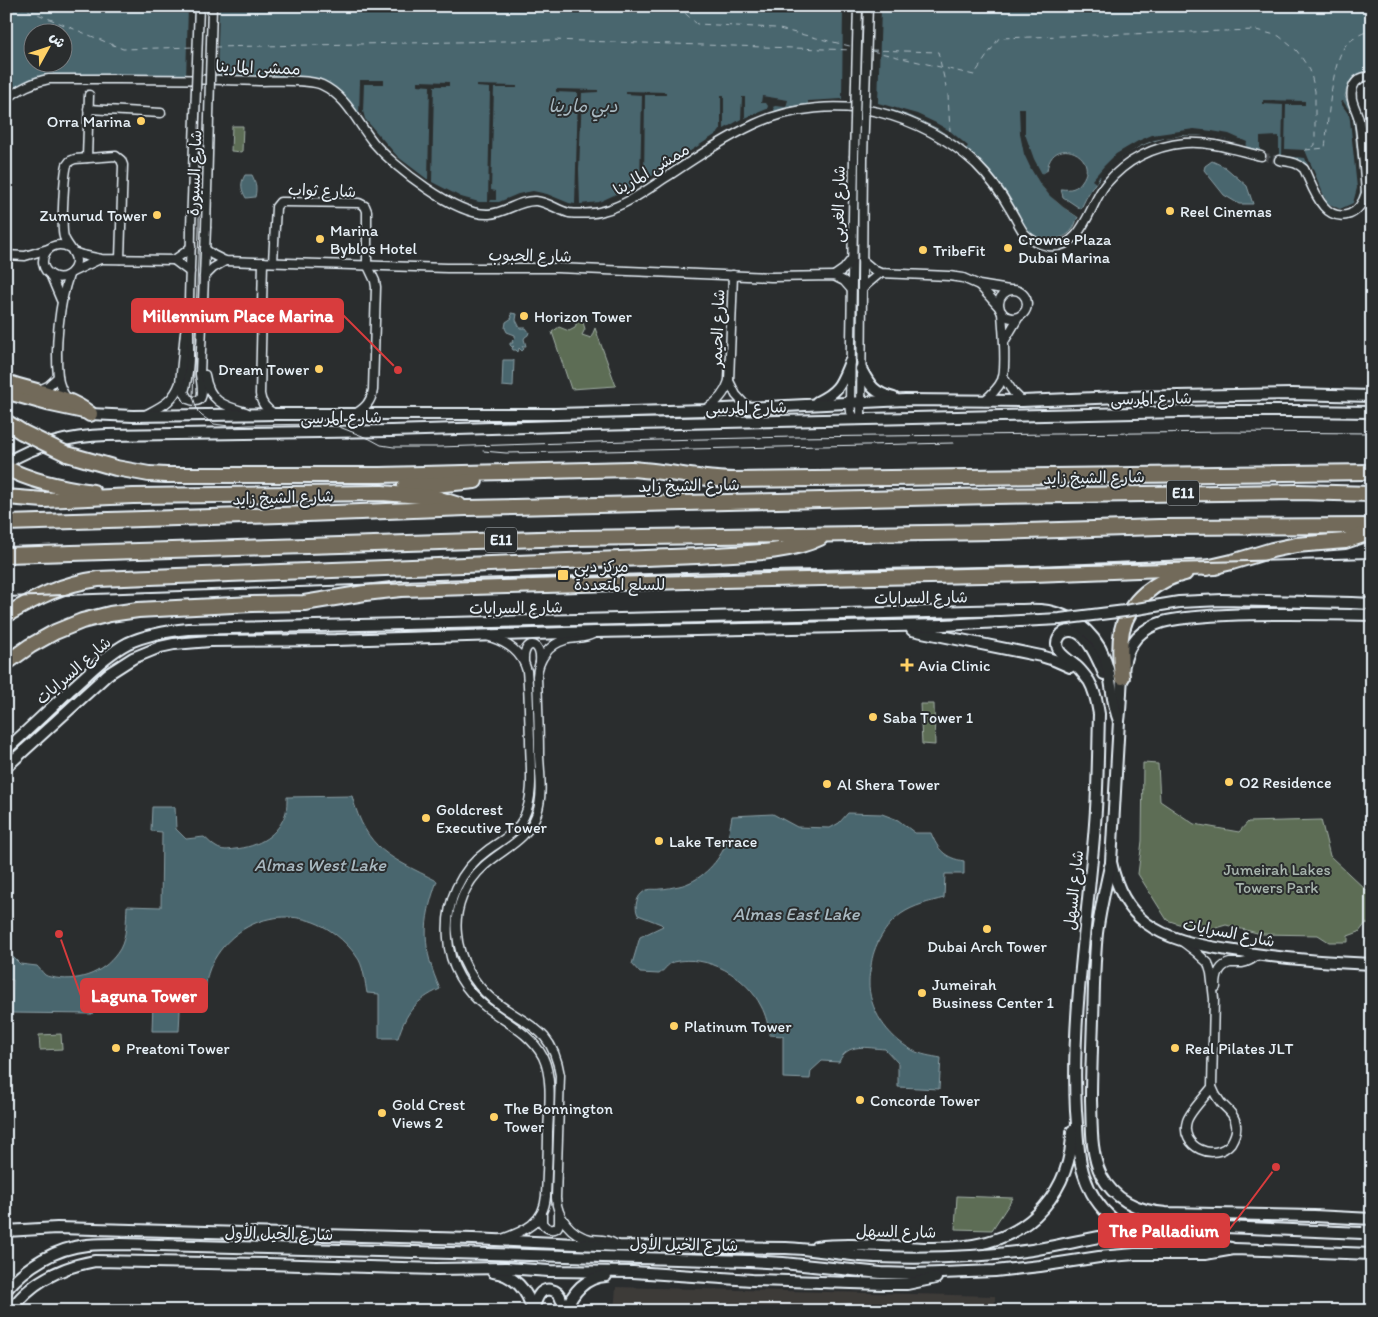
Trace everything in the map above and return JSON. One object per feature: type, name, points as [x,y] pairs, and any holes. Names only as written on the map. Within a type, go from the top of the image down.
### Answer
[{"type":"highway","points":[[6,382],[69,400],[90,414]]},
{"type":"highway","points":[[6,422],[52,447],[83,460],[116,468],[166,475],[241,476],[631,469],[734,480],[1372,472]]},
{"type":"highway","points":[[6,468],[25,477],[60,487],[133,496]]},
{"type":"highway","points":[[310,494],[361,487],[420,486],[498,479],[520,472]]},
{"type":"highway","name":"شارع الشيخ زايد","points":[[6,523],[467,508],[994,496],[1298,492],[1372,494]]},
{"type":"highway","points":[[6,497],[44,500],[133,496],[382,494],[420,495],[445,500],[467,508]]},
{"type":"highway","name":"E11","points":[[6,555],[573,538],[996,532],[1159,527],[1372,526]]},
{"type":"highway","points":[[1122,677],[1120,648],[1124,624],[1133,607],[1144,594],[1158,583],[1173,576],[1216,567],[1284,547],[1346,541],[1372,532]]},
{"type":"highway","points":[[6,621],[33,599],[71,584],[98,579],[697,556],[778,550],[802,545],[825,535]]},
{"type":"highway","points":[[6,664],[30,646],[68,626],[110,614],[138,610],[243,604],[304,603],[401,589],[1034,574],[1216,567]]},
{"type":"highway","points":[[6,615],[22,607]]},
{"type":"main road","points":[[812,404],[828,397],[836,390],[850,362]]},
{"type":"main road","points":[[861,369],[868,384],[874,390],[885,396],[905,400]]},
{"type":"main road","points":[[6,393],[90,414]]},
{"type":"main road","name":"شارع المرسى","points":[[90,414],[119,416],[556,414],[705,410],[905,400],[1022,401],[1284,394],[1372,396]]},
{"type":"main road","name":"شارع المرسى","points":[[6,463],[38,447],[93,435],[391,431],[1226,411],[1372,412]]},
{"type":"main road","name":"شارع السرايات","points":[[6,767],[108,674],[146,652],[174,644],[210,641],[336,640],[596,632],[944,625],[1060,619],[1179,602],[1222,600],[1372,604]]},
{"type":"main road","name":"شارع السرايات","points":[[6,750],[95,667],[127,644],[172,630],[237,628],[1014,610],[1047,611],[1071,619],[1082,626],[1099,645],[1105,657],[1115,710],[1119,721]]},
{"type":"main road","name":"شارع السرايات","points":[[1372,615],[1254,614],[1205,616],[1154,624],[1136,638],[1126,658],[1122,677],[1110,862],[1114,879],[1132,909],[1145,922],[1160,932],[1177,939],[1193,944],[1258,955],[1312,961],[1372,964]]},
{"type":"main road","points":[[640,619],[640,632]]},
{"type":"main road","name":"شارع السرايات","points":[[891,626],[1009,649],[1054,660],[1067,665],[1089,682]]},
{"type":"main road","points":[[237,628],[237,641]]},
{"type":"main road","points":[[1089,682],[1082,672],[1059,650],[1059,638],[1065,632],[1073,631],[1077,633],[1090,646],[1096,655],[1111,690]]},
{"type":"main road","name":"شارع السهل","points":[[1089,682],[1097,701],[1099,714],[1096,823],[1085,918],[1076,1025],[1076,1102],[1079,1151],[1084,1176],[1095,1198],[1111,1218],[1132,1232],[1157,1243],[1171,1245],[1219,1245],[1234,1249]]},
{"type":"main road","points":[[1110,862],[1096,947],[1091,1080],[1093,1144],[1101,1175],[1110,1188],[1135,1207],[1150,1212],[1166,1214],[1314,1216],[1372,1220]]},
{"type":"main road","name":"شارع السهل","points":[[804,1248],[853,1245],[926,1248],[966,1246],[993,1241],[1013,1232],[1031,1220],[1040,1211],[1049,1201],[1062,1178],[1070,1155],[1076,1102]]},
{"type":"main road","name":"شارع الخيل الأول","points":[[6,1230],[64,1229],[297,1234],[473,1239],[619,1246],[804,1248],[840,1255],[939,1258],[1001,1254],[1062,1245],[1129,1231],[1178,1226],[1367,1233]]},
{"type":"main road","name":"شارع الخيل الأول","points":[[6,1290],[28,1269],[46,1258],[65,1250],[86,1245],[122,1244],[749,1261],[882,1273],[914,1274],[1040,1266],[1120,1255],[1162,1253],[1205,1254],[1234,1249],[1372,1254]]},
{"type":"main road","points":[[10,1311],[22,1296],[48,1276],[63,1269],[95,1261],[633,1272],[752,1280],[884,1284],[907,1284],[951,1273]]},
{"type":"main road","points":[[462,1268],[498,1272],[507,1276],[525,1291],[532,1311]]},
{"type":"main road","points":[[564,1311],[576,1292],[587,1281],[599,1277],[623,1276],[633,1272]]},
{"type":"main road","points":[[532,1311],[539,1294],[548,1290],[554,1290],[558,1293],[561,1297],[564,1311]]},
{"type":"street","name":"شارع السيورة","points":[[199,6],[190,272],[189,371],[184,392],[191,401],[199,400],[203,392],[200,374],[212,6]]},
{"type":"street","name":"شارع الغربى","points":[[858,6],[850,362],[858,420]]},
{"type":"street","name":"شارع الغربى","points":[[855,402],[861,369],[863,157],[868,6]]},
{"type":"street","points":[[1279,160],[1300,165],[1304,169],[1325,209],[1332,214],[1346,215],[1358,209],[1364,203],[1366,193],[1359,119],[1352,101],[1352,92],[1353,87],[1359,80],[1372,76]]},
{"type":"street","name":"ممشى المارينا","points":[[6,99],[35,82],[49,79],[314,82],[331,90],[341,98],[372,141],[398,167],[428,189],[480,214],[503,212],[518,204],[533,200],[550,204],[571,213],[600,212],[641,194],[726,138],[756,123],[777,115],[840,106],[877,112],[906,121],[945,141],[976,164],[990,180],[1024,233],[1034,242],[1054,246],[1064,245],[1072,240],[1079,232],[1106,183],[1140,155],[1184,143],[1203,143],[1260,156]]},
{"type":"street","points":[[87,158],[89,95]]},
{"type":"street","points":[[88,109],[162,113]]},
{"type":"street","points":[[69,400],[62,389],[58,377],[58,338],[62,301],[70,273],[76,262],[76,257],[62,230],[66,168],[72,160],[116,156],[122,162],[120,259]]},
{"type":"street","name":"شارع ثواب","points":[[273,262],[276,207],[280,202],[359,203],[367,211],[367,264]]},
{"type":"street","points":[[44,266],[44,257],[62,230]]},
{"type":"street","points":[[6,255],[25,256],[60,244],[91,258],[174,260],[190,272]]},
{"type":"street","points":[[174,260],[191,247]]},
{"type":"street","name":"شارع الحبوب","points":[[205,249],[225,261],[447,268],[558,268],[776,277],[834,276]]},
{"type":"street","points":[[25,256],[44,266],[50,274],[62,301]]},
{"type":"street","points":[[50,274],[59,278],[101,259]]},
{"type":"street","points":[[851,289],[844,281],[834,276],[844,269],[852,259]]},
{"type":"street","points":[[862,260],[880,273],[964,278],[978,285],[1021,292],[1027,300],[1027,308],[1022,316],[1018,318],[1004,342]]},
{"type":"street","points":[[204,278],[213,268],[225,261]]},
{"type":"street","points":[[263,262],[260,394],[261,401],[265,407],[276,414]]},
{"type":"street","points":[[356,414],[372,398],[373,390],[376,287],[375,280],[367,264]]},
{"type":"street","points":[[862,290],[880,273]]},
{"type":"street","name":"شارع الحيمر","points":[[705,410],[722,397],[729,381],[733,275]]},
{"type":"street","points":[[978,285],[1009,318],[1018,318]]},
{"type":"street","points":[[984,401],[997,389],[1003,377],[1004,342],[999,302],[1004,293],[1009,290]]},
{"type":"street","name":"شارع السيورة","points":[[143,416],[168,403],[178,390],[189,310]]},
{"type":"street","name":"شارع السيورة","points":[[202,341],[206,383],[212,396],[230,408],[258,415]]},
{"type":"street","points":[[36,391],[48,386],[58,377]]},
{"type":"street","points":[[1003,377],[1022,401]]},
{"type":"street","name":"شارع الحيمر","points":[[729,381],[736,395],[747,407]]},
{"type":"street","points":[[540,662],[548,651],[559,642],[571,638],[588,637],[596,632]]},
{"type":"street","points":[[486,635],[513,648],[524,661]]},
{"type":"street","points":[[534,645],[538,647],[540,650],[540,662],[537,676],[540,791],[537,812],[520,838],[484,866],[470,882],[461,902],[456,924],[460,951],[473,978],[482,990],[493,1000],[540,1031],[556,1056],[560,1075],[556,1198],[559,1223],[554,1229],[550,1230],[546,1229],[542,1223],[546,1196],[549,1110],[548,1075],[543,1056],[531,1041],[487,1008],[464,985],[450,955],[448,939],[449,911],[456,887],[462,877],[477,858],[519,826],[528,808],[531,777],[527,676],[524,661],[526,648],[534,645]]},
{"type":"street","points":[[1177,939],[1190,947],[1208,963],[1214,999]]},
{"type":"street","points":[[1212,1087],[1187,1120],[1186,1128],[1187,1136],[1191,1143],[1205,1152],[1213,1153],[1221,1151],[1228,1146],[1234,1138],[1236,1129],[1234,1118],[1217,1098],[1212,1087],[1214,999],[1217,977],[1222,967],[1231,963],[1247,961],[1258,955]]},
{"type":"street","points":[[497,1241],[524,1230],[536,1221],[542,1213]]},
{"type":"street","points":[[559,1214],[569,1227],[578,1234],[587,1238],[609,1240],[619,1246]]},
{"type":"shaded area","points":[[616,1287],[995,1296],[995,1311],[614,1311]]},
{"type":"green space","points":[[232,126],[243,126],[242,152],[231,151]]},
{"type":"green space","points":[[582,319],[585,329],[582,335],[591,338],[595,328],[616,386],[571,389],[552,332],[559,327],[569,331],[575,328],[577,321]]},
{"type":"green space","points":[[920,704],[934,704],[935,745],[922,744]]},
{"type":"green space","name":"Jumeirah Lakes Towers Park","points":[[1143,763],[1158,764],[1160,801],[1194,824],[1239,832],[1248,822],[1321,820],[1330,856],[1367,891],[1372,891],[1372,926],[1366,923],[1359,932],[1348,936],[1348,942],[1329,942],[1318,935],[1261,934],[1226,925],[1202,932],[1167,920],[1138,874],[1142,841]]},
{"type":"green space","points":[[61,1034],[62,1049],[40,1050],[39,1035]]},
{"type":"green space","points":[[957,1196],[1013,1198],[992,1230],[955,1229]]},
{"type":"water","name":"دبي مارينا","points":[[6,6],[297,8],[314,6],[817,6],[823,8],[890,11],[940,9],[956,6],[1372,6],[1372,74],[1353,80],[1347,88],[1345,96],[1354,121],[1361,195],[1357,204],[1351,209],[1345,213],[1325,208],[1308,170],[1298,159],[1264,155],[1224,138],[1196,135],[1175,136],[1136,148],[1119,159],[1091,189],[1081,209],[1063,197],[1061,189],[1073,188],[1080,184],[1086,172],[1085,163],[1080,156],[1073,152],[1057,153],[1050,159],[1047,171],[1037,178],[1055,200],[1078,217],[1074,228],[1068,234],[1063,237],[1047,240],[1036,237],[1029,232],[998,181],[979,160],[963,148],[964,146],[932,126],[916,119],[881,108],[863,105],[812,105],[773,113],[723,136],[617,202],[599,208],[567,209],[555,202],[533,198],[516,201],[499,208],[478,208],[445,195],[418,179],[359,117],[313,80],[49,78],[6,97]]},
{"type":"water","points":[[1212,161],[1225,167],[1247,186],[1253,204],[1239,204],[1224,195],[1204,170],[1205,166]]},
{"type":"water","points":[[245,175],[252,175],[256,188],[255,197],[246,198],[244,195],[242,181]]},
{"type":"water","points":[[511,313],[517,314],[516,320],[520,328],[526,328],[529,332],[524,339],[526,346],[522,346],[524,349],[522,351],[519,348],[518,352],[513,350],[514,346],[510,345],[510,343],[513,343],[515,335],[507,332],[505,328],[506,322],[512,318]]},
{"type":"water","points":[[503,360],[514,360],[513,387],[502,386]]},
{"type":"water","name":"Almas West Lake","points":[[352,796],[365,829],[382,850],[393,858],[437,881],[429,910],[426,935],[430,961],[440,989],[418,1002],[408,1014],[398,1038],[379,1038],[379,994],[367,993],[361,964],[357,956],[335,934],[318,924],[300,918],[282,917],[265,920],[248,927],[233,937],[220,951],[210,968],[205,991],[181,991],[179,1031],[152,1031],[153,1002],[110,1001],[99,1006],[92,1014],[12,1013],[13,980],[6,979],[6,942],[8,942],[8,956],[13,957],[20,964],[37,966],[45,975],[50,977],[65,979],[84,977],[108,964],[120,949],[125,933],[127,906],[161,907],[162,832],[151,831],[152,807],[175,807],[176,829],[186,839],[204,837],[218,848],[227,850],[252,846],[273,833],[283,820],[286,812],[287,797]]},
{"type":"water","name":"Almas East Lake","points":[[848,813],[882,814],[898,820],[915,833],[931,833],[936,844],[943,852],[952,858],[964,861],[964,874],[945,874],[944,898],[911,908],[890,924],[874,951],[869,975],[872,1002],[881,1021],[888,1030],[895,1038],[912,1050],[941,1058],[939,1089],[898,1087],[898,1063],[885,1049],[871,1048],[858,1048],[847,1051],[839,1062],[822,1061],[811,1071],[810,1079],[783,1078],[783,1036],[770,1035],[766,1016],[761,1006],[746,985],[736,977],[713,964],[700,961],[674,962],[669,964],[659,974],[640,973],[632,964],[640,937],[663,926],[638,915],[636,905],[642,893],[694,881],[712,866],[725,846],[732,816],[773,814],[797,827],[830,828],[839,823]]},
{"type":"pier","points":[[188,6],[219,6],[217,80],[186,80]]},
{"type":"pier","points":[[843,6],[881,9],[878,103],[917,114],[936,123],[950,131],[968,146],[965,150],[964,146],[937,128],[893,110],[879,107],[878,110],[842,106],[842,103],[808,105],[808,101],[842,99]]},
{"type":"pier","points":[[360,80],[384,80],[384,84],[364,84],[363,111],[365,119],[398,157],[427,179],[430,86],[417,85],[418,81],[449,82],[449,86],[434,86],[432,182],[461,197],[479,202],[488,202],[490,88],[476,87],[476,85],[517,86],[517,88],[494,88],[491,190],[496,191],[496,200],[491,200],[490,202],[499,202],[518,194],[533,191],[575,204],[578,93],[556,92],[556,89],[598,90],[598,92],[582,93],[579,170],[580,204],[599,202],[640,182],[642,95],[626,94],[626,91],[666,92],[666,95],[645,95],[644,181],[718,133],[721,129],[721,95],[724,95],[724,129],[741,119],[742,97],[745,97],[745,118],[767,109],[766,103],[761,103],[762,96],[788,100],[786,107],[773,107],[775,112],[734,130],[646,188],[629,197],[599,208],[578,211],[567,209],[555,202],[533,198],[516,201],[499,208],[478,208],[464,204],[428,185],[405,170],[380,145],[359,117]]},
{"type":"pier","points":[[1263,100],[1305,101],[1305,105],[1286,105],[1285,149],[1305,150],[1327,203],[1340,209],[1353,203],[1357,188],[1350,120],[1349,115],[1340,102],[1343,101],[1353,119],[1361,189],[1356,204],[1341,213],[1324,204],[1305,158],[1285,156],[1282,158],[1283,105],[1263,104]]},
{"type":"pier","points":[[1019,108],[1025,108],[1025,134],[1034,159],[1042,174],[1047,171],[1040,179],[1059,201],[1079,214],[1078,217],[1050,196],[1031,169],[1024,154],[1020,134]]},
{"type":"pier","points":[[1194,129],[1229,134],[1247,142],[1246,147],[1224,139],[1197,135],[1183,135],[1154,140],[1140,146],[1120,159],[1101,177],[1099,176],[1096,183],[1092,180],[1116,154],[1138,141],[1152,135]]},
{"type":"pier","points":[[1279,136],[1279,158],[1260,153],[1260,137]]},
{"type":"ferry route","points":[[18,6],[123,49],[195,47]]},
{"type":"ferry route","points":[[677,6],[697,24],[775,28],[854,47]]},
{"type":"ferry route","points":[[872,51],[974,75],[999,38],[1256,30],[1279,36],[1297,51],[1310,70],[1315,91],[1315,145],[1305,150]]},
{"type":"ferry route","points":[[1305,150],[1325,148],[1333,80],[1340,55],[1345,46],[1351,41],[1362,34],[1372,31]]},
{"type":"ferry route","points":[[214,47],[552,40],[854,50]]},
{"type":"ferry route","points":[[871,50],[938,52],[948,95],[950,131]]},
{"type":"tunnel","points":[[1261,156],[1279,160]]},
{"type":"tram line","points":[[201,6],[199,231],[193,397],[198,412],[214,424],[229,426],[324,424],[337,426],[381,445],[394,447],[794,437],[1227,432],[1372,433]]},
{"type":"tram line","points":[[483,451],[506,453],[953,443]]},
{"type":"railway","points":[[6,597],[563,578],[1372,558]]},
{"type":"place","name":"Orra Marina","points":[[141,121]]},
{"type":"place","name":"Reel Cinemas","points":[[1170,211]]},
{"type":"place","name":"Zumurud Tower","points":[[157,215]]},
{"type":"place","name":"Marina Byblos Hotel","points":[[320,239]]},
{"type":"place","name":"Crowne Plaza Dubai Marina","points":[[1008,248]]},
{"type":"place","name":"TribeFit","points":[[923,250]]},
{"type":"place","name":"Horizon Tower","points":[[524,316]]},
{"type":"place","name":"Dream Tower","points":[[319,369]]},
{"type":"place","name":"Millennium Place Marina","points":[[398,370]]},
{"type":"place","name":"مركز دبي للسلع المتعددة","points":[[563,575]]},
{"type":"place","name":"Avia Clinic","points":[[907,665]]},
{"type":"place","name":"Saba Tower 1","points":[[873,717]]},
{"type":"place","name":"O2 Residence","points":[[1229,782]]},
{"type":"place","name":"Al Shera Tower","points":[[827,784]]},
{"type":"place","name":"Goldcrest Executive Tower","points":[[426,818]]},
{"type":"place","name":"Lake Terrace","points":[[659,841]]},
{"type":"place","name":"Dubai Arch Tower","points":[[987,929]]},
{"type":"place","name":"Laguna Tower","points":[[59,934]]},
{"type":"place","name":"Jumeirah Business Center 1","points":[[922,993]]},
{"type":"place","name":"Platinum Tower","points":[[674,1026]]},
{"type":"place","name":"Preatoni Tower","points":[[116,1048]]},
{"type":"place","name":"Real Pilates JLT","points":[[1175,1048]]},
{"type":"place","name":"Concorde Tower","points":[[860,1100]]},
{"type":"place","name":"Gold Crest Views 2","points":[[382,1113]]},
{"type":"place","name":"The Bonnington Tower","points":[[494,1117]]},
{"type":"place","name":"The Palladium","points":[[1276,1167]]}]
